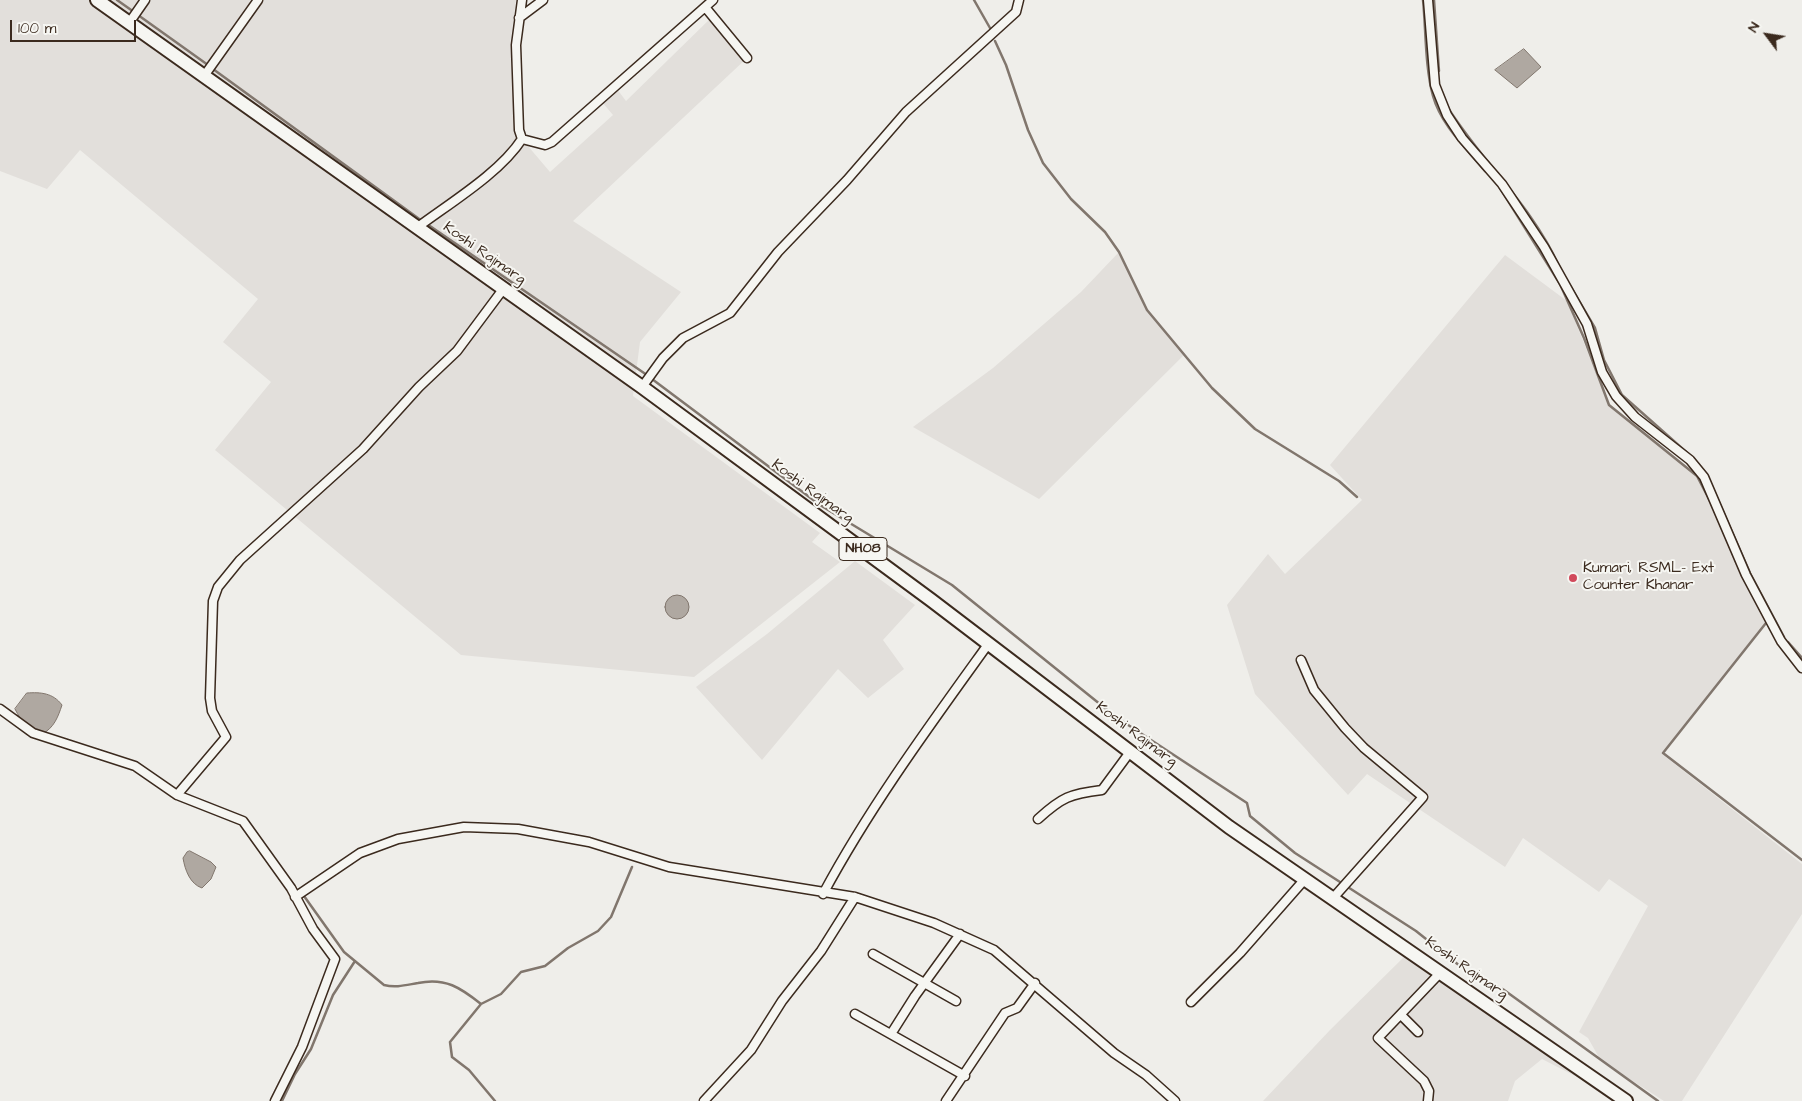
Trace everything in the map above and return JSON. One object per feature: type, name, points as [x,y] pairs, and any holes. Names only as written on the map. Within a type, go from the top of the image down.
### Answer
[{"type":"main road","name":"Koshi Rajmarg","points":[[97,0],[504,288],[644,384],[1230,827],[1334,897],[1626,1101]]},
{"type":"street","points":[[129,23],[145,0]]},
{"type":"street","points":[[204,76],[258,0]]},
{"type":"street","points":[[522,0],[516,45],[519,130],[522,139]]},
{"type":"street","points":[[520,18],[543,0]]},
{"type":"street","points":[[522,139],[545,145],[552,142],[713,0]]},
{"type":"street","points":[[644,384],[652,372],[683,338],[730,314],[778,252],[847,180],[906,112],[1016,12],[1020,0]]},
{"type":"street","points":[[1428,0],[1435,85],[1447,115],[1462,138],[1502,184],[1544,247],[1587,324],[1602,372],[1616,396],[1635,416],[1690,460],[1704,477],[1746,575],[1781,641],[1802,668]]},
{"type":"street","points":[[705,7],[746,58]]},
{"type":"street","points":[[418,227],[499,165],[513,153],[522,139]]},
{"type":"street","points":[[177,795],[226,738],[212,711],[210,698],[213,601],[218,587],[240,560],[362,449],[419,387],[456,351],[504,288]]},
{"type":"street","points":[[823,894],[851,842],[894,776],[988,643]]},
{"type":"street","points":[[1301,660],[1314,690],[1345,728],[1364,748],[1423,797],[1334,897]]},
{"type":"street","points":[[0,709],[33,733],[134,766],[177,795],[243,821],[295,897],[313,929],[335,959],[302,1047],[275,1101]]},
{"type":"street","points":[[1038,819],[1058,801],[1080,793],[1102,790],[1130,752]]},
{"type":"street","points":[[295,897],[360,852],[398,840],[464,827],[518,829],[589,842],[669,867],[823,894],[854,897],[934,923],[994,950],[1035,983],[1114,1053],[1146,1075],[1174,1101]]},
{"type":"street","points":[[1191,1002],[1240,953],[1305,879]]},
{"type":"street","points":[[704,1101],[751,1050],[782,1001],[822,951],[854,897]]},
{"type":"street","points":[[891,1034],[923,984],[960,934]]},
{"type":"street","points":[[874,954],[923,984],[956,1001]]},
{"type":"street","points":[[1428,1101],[1429,1091],[1424,1081],[1378,1038],[1441,972]]},
{"type":"street","points":[[946,1101],[965,1076],[1005,1013],[1017,1008],[1035,983]]},
{"type":"street","points":[[855,1014],[965,1076]]},
{"type":"street","points":[[1401,1016],[1418,1032]]},
{"type":"shaded area","points":[[0,0],[516,0],[510,45],[522,139],[550,172],[613,115],[602,102],[617,89],[626,101],[713,16],[747,58],[573,221],[681,292],[640,342],[633,396],[820,533],[812,542],[840,562],[694,677],[461,655],[215,450],[271,382],[223,342],[258,299],[80,150],[47,189],[0,171]]},
{"type":"shaded area","points":[[1524,49],[1541,67],[1517,88],[1495,70]]},
{"type":"shaded area","points":[[1119,252],[1147,310],[1185,354],[1039,499],[913,427],[993,368],[1081,292]]},
{"type":"shaded area","points":[[1505,255],[1567,301],[1609,405],[1697,476],[1721,520],[1766,623],[1662,754],[1802,864],[1802,914],[1682,1101],[1664,1101],[1601,1061],[1588,1038],[1579,1032],[1648,906],[1609,879],[1599,892],[1523,838],[1505,867],[1367,774],[1348,795],[1255,694],[1227,605],[1268,554],[1285,574],[1362,500],[1330,465]]},
{"type":"shaded area","points":[[855,561],[915,605],[883,640],[904,669],[868,698],[838,669],[762,760],[696,687],[767,634]]},
{"type":"shaded area","points":[[677,595],[686,598],[689,607],[686,616],[677,619],[668,616],[665,607],[668,598]]},
{"type":"shaded area","points":[[27,693],[46,694],[55,698],[62,705],[53,725],[42,734],[32,730],[20,718],[15,709]]},
{"type":"shaded area","points":[[190,851],[211,862],[216,867],[211,879],[202,888],[191,880],[185,867],[183,858]]},
{"type":"shaded area","points":[[1406,955],[1581,1079],[1542,1059],[1515,1081],[1508,1101],[1263,1101],[1330,1030]]},
{"type":"waterway","points":[[117,0],[134,12]]},
{"type":"waterway","points":[[974,0],[990,28]]},
{"type":"waterway","points":[[1423,0],[1428,73],[1433,96],[1448,126],[1485,171]]},
{"type":"waterway","points":[[1434,0],[1439,71]]},
{"type":"waterway","points":[[138,15],[208,65]]},
{"type":"waterway","points":[[995,41],[1006,65],[1028,130],[1043,163],[1071,199],[1105,232],[1119,252],[1147,310],[1212,388],[1255,429],[1339,481],[1357,497]]},
{"type":"waterway","points":[[213,69],[422,221]]},
{"type":"waterway","points":[[1448,108],[1521,204],[1548,244],[1559,266]]},
{"type":"waterway","points":[[1500,188],[1560,284],[1584,338],[1609,405],[1697,476],[1710,501]]},
{"type":"waterway","points":[[427,224],[644,373],[820,505],[952,585],[1116,717],[1247,803],[1250,816],[1295,853],[1416,931],[1470,974],[1504,990],[1658,1101]]},
{"type":"waterway","points":[[1569,284],[1595,328],[1604,360],[1622,395],[1693,458],[1707,475],[1750,573],[1784,637]]},
{"type":"waterway","points":[[1764,617],[1770,627]]},
{"type":"waterway","points":[[1766,623],[1663,753],[1802,860]]},
{"type":"waterway","points":[[1788,642],[1802,658]]},
{"type":"waterway","points":[[495,1101],[469,1070],[452,1057],[450,1042],[481,1004],[501,994],[521,972],[545,966],[568,948],[598,931],[611,917],[632,867]]},
{"type":"waterway","points":[[304,896],[344,952],[384,985],[397,986],[436,981],[452,985],[467,993],[481,1004]]},
{"type":"waterway","points":[[282,1101],[295,1074],[311,1049],[333,995],[355,961]]},
{"type":"place","name":"Kumari, RSML- Ext Counter Khanar","points":[[1573,578]]}]
